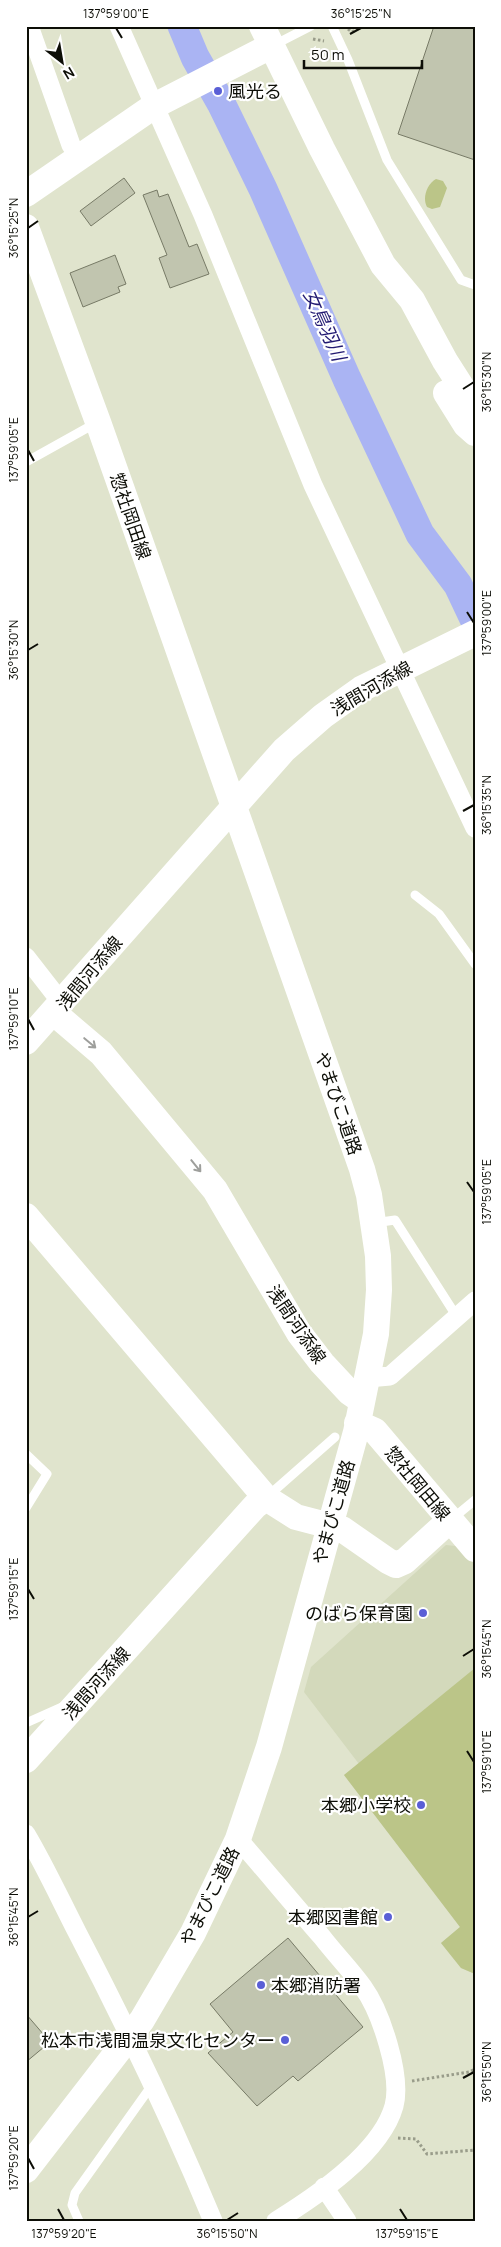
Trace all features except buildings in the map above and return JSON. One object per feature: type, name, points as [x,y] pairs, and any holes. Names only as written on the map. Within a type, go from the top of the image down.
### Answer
[{"type":"street","points":[[29,26],[71,145],[79,157]]},
{"type":"street","points":[[119,26],[158,104],[313,485],[404,667],[475,828]]},
{"type":"street","points":[[26,194],[158,104],[265,41],[384,265],[412,300],[445,361],[475,408]]},
{"type":"street","name":"惣社岡田線","points":[[26,227],[98,422],[234,805]]},
{"type":"street","points":[[384,265],[396,303],[427,361],[466,425],[475,433]]},
{"type":"street","name":"浅間河添線","points":[[362,1401],[349,1392],[299,1333],[208,1182],[101,1053],[57,1007],[284,750],[323,716],[361,689],[475,633]]},
{"type":"street","name":"やまびこ道路","points":[[26,2170],[130,2037],[193,1933],[238,1839],[269,1747],[356,1432],[376,1334],[379,1290],[374,1223],[362,1169],[234,805]]},
{"type":"street","points":[[26,957],[57,1007],[26,1042]]},
{"type":"street","points":[[26,1216],[266,1498],[296,1517],[342,1529],[396,1565],[405,1561],[450,1520]]},
{"type":"street","points":[[362,1401],[475,1301]]},
{"type":"street","name":"惣社岡田線","points":[[362,1401],[375,1431],[475,1549]]},
{"type":"street","name":"浅間河添線","points":[[26,1760],[85,1697],[246,1515],[266,1498]]},
{"type":"street","points":[[26,1834],[51,1877],[130,2037],[213,2221]]},
{"type":"street","points":[[238,1839],[364,1987],[384,2028],[394,2072],[394,2105],[374,2140],[362,2156],[324,2188],[276,2221]]},
{"type":"street","points":[[324,2188],[347,2221]]},
{"type":"lane","points":[[265,41],[311,26]]},
{"type":"lane","points":[[332,26],[348,60],[387,160],[461,280],[475,285]]},
{"type":"lane","points":[[26,462],[98,422]]},
{"type":"lane","points":[[415,895],[438,914],[475,964]]},
{"type":"lane","points":[[374,1223],[395,1220],[457,1317]]},
{"type":"lane","name":"浅間河添線","points":[[266,1498],[335,1437]]},
{"type":"lane","points":[[26,1454],[47,1474],[26,1508]]},
{"type":"lane","points":[[450,1520],[475,1500]]},
{"type":"lane","points":[[26,1723],[85,1697]]},
{"type":"lane","points":[[79,2221],[72,2205],[75,2193],[152,2084]]},
{"type":"path","points":[[348,29],[352,32],[363,26]]},
{"type":"path","points":[[394,2083],[469,2072],[475,2069]]},
{"type":"path","points":[[374,2140],[402,2137],[416,2139],[427,2154],[475,2150]]},
{"type":"shaded area","points":[[446,1545],[465,1547],[475,1558],[475,1974],[461,1968],[441,1943],[460,1927],[344,1775],[359,1764],[304,1692],[311,1667]]},
{"type":"green space","points":[[436,179],[443,181],[447,188],[440,207],[432,209],[427,207],[425,196],[430,184]]},
{"type":"green space","name":"本郷小学校","points":[[475,1668],[475,1974],[461,1968],[441,1943],[460,1927],[344,1775]]},
{"type":"waterway","name":"女鳥羽川","points":[[182,26],[195,57],[221,103],[263,189],[347,379],[420,534],[458,585],[475,621]]},
{"type":"place","name":"風光る","points":[[218,91]]},
{"type":"place","name":"のばら保育園","points":[[423,1613]]},
{"type":"place","name":"本郷小学校","points":[[421,1805]]},
{"type":"place","name":"本郷図書館","points":[[388,1917]]},
{"type":"place","name":"本郷消防署","points":[[261,1985]]},
{"type":"place","name":"松本市浅間温泉文化センター","points":[[285,2040]]}]
